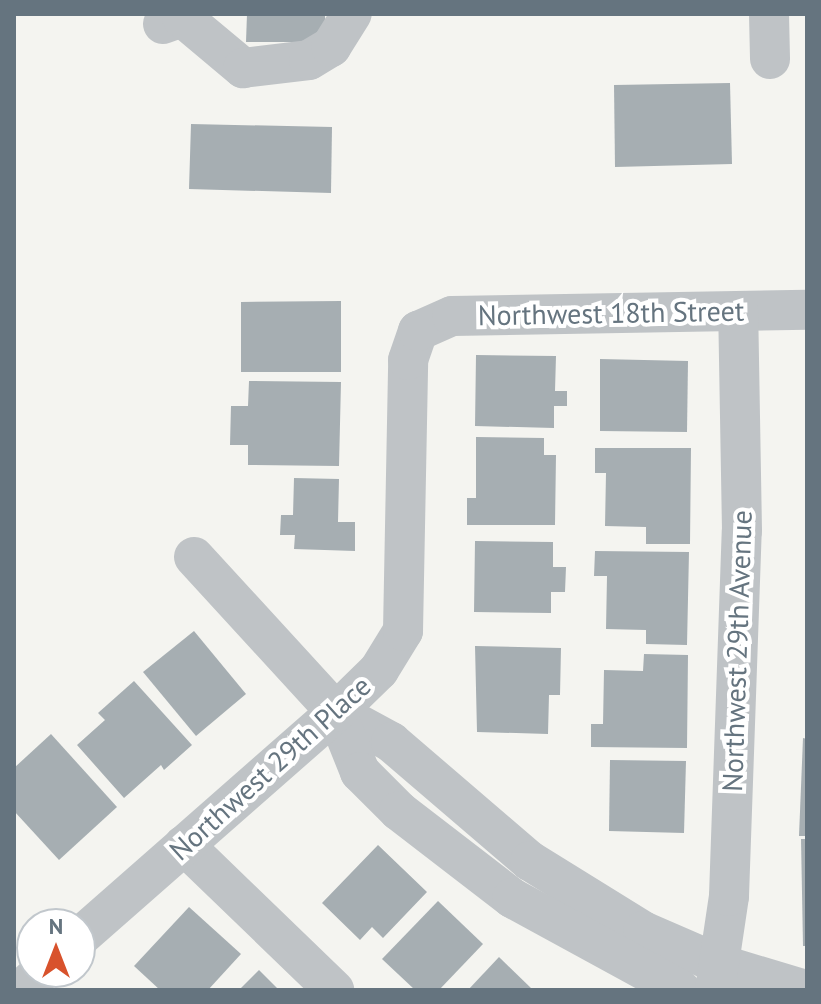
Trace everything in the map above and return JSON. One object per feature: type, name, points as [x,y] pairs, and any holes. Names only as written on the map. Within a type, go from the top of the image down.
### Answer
[{"type":"street","points":[[163,24],[182,17],[243,68],[309,60],[331,47],[352,14]]},
{"type":"street","points":[[769,14],[770,59]]},
{"type":"street","name":"Northwest 18th Street","points":[[418,331],[452,316],[807,310]]},
{"type":"street","name":"Northwest 29th Avenue","points":[[717,977],[729,896],[742,531],[738,311]]},
{"type":"street","name":"Northwest 29th Place","points":[[96,923],[336,712],[379,670],[403,631],[408,360],[418,331]]},
{"type":"street","points":[[194,557],[336,712],[391,742],[530,861],[717,977],[805,990]]},
{"type":"street","points":[[336,712],[360,772],[399,811],[512,898],[681,990]]},
{"type":"street","points":[[184,845],[334,990]]},
{"type":"building","points":[[247,14],[325,14],[325,42],[246,42]]},
{"type":"building","points":[[730,83],[732,164],[615,167],[614,85]]},
{"type":"building","points":[[191,124],[332,127],[331,193],[189,189]]},
{"type":"building","points":[[341,301],[341,372],[241,372],[241,302]]},
{"type":"building","points":[[476,355],[556,356],[555,391],[567,391],[567,406],[554,406],[554,428],[475,426]]},
{"type":"building","points":[[600,359],[688,361],[687,432],[600,431]]},
{"type":"building","points":[[249,381],[341,382],[339,466],[248,465],[248,445],[230,445],[231,406],[248,406]]},
{"type":"building","points":[[476,437],[544,438],[544,455],[556,455],[555,525],[467,525],[467,498],[476,498]]},
{"type":"building","points":[[595,448],[691,448],[690,544],[646,544],[646,527],[605,526],[606,473],[595,473]]},
{"type":"building","points":[[294,478],[339,479],[338,522],[355,522],[355,551],[294,549],[295,535],[280,535],[281,515],[293,515]]},
{"type":"building","points":[[475,541],[553,542],[553,567],[566,567],[565,592],[551,592],[551,613],[474,612]]},
{"type":"building","points":[[595,551],[689,552],[687,645],[646,644],[646,630],[606,629],[607,576],[594,576]]},
{"type":"building","points":[[194,631],[246,694],[196,736],[143,672]]},
{"type":"building","points":[[475,646],[561,648],[560,695],[549,695],[548,734],[477,732]]},
{"type":"building","points":[[644,654],[688,655],[687,748],[591,747],[591,724],[603,724],[604,670],[643,671]]},
{"type":"building","points":[[134,681],[192,745],[164,770],[161,765],[124,798],[77,745],[105,720],[98,713]]},
{"type":"building","points":[[51,734],[117,807],[59,860],[14,811],[14,768]]},
{"type":"building","points":[[803,738],[807,739],[807,836],[799,836]]},
{"type":"building","points":[[610,760],[686,761],[684,833],[609,831]]},
{"type":"building","points":[[801,839],[807,839],[807,946],[803,946]]},
{"type":"building","points":[[378,845],[427,892],[383,938],[372,927],[360,940],[322,903]]},
{"type":"building","points":[[438,901],[483,944],[439,990],[415,990],[382,959]]},
{"type":"building","points":[[189,907],[241,954],[208,990],[160,990],[134,966]]},
{"type":"building","points":[[499,957],[533,990],[468,990]]},
{"type":"building","points":[[259,970],[279,990],[239,990]]}]
